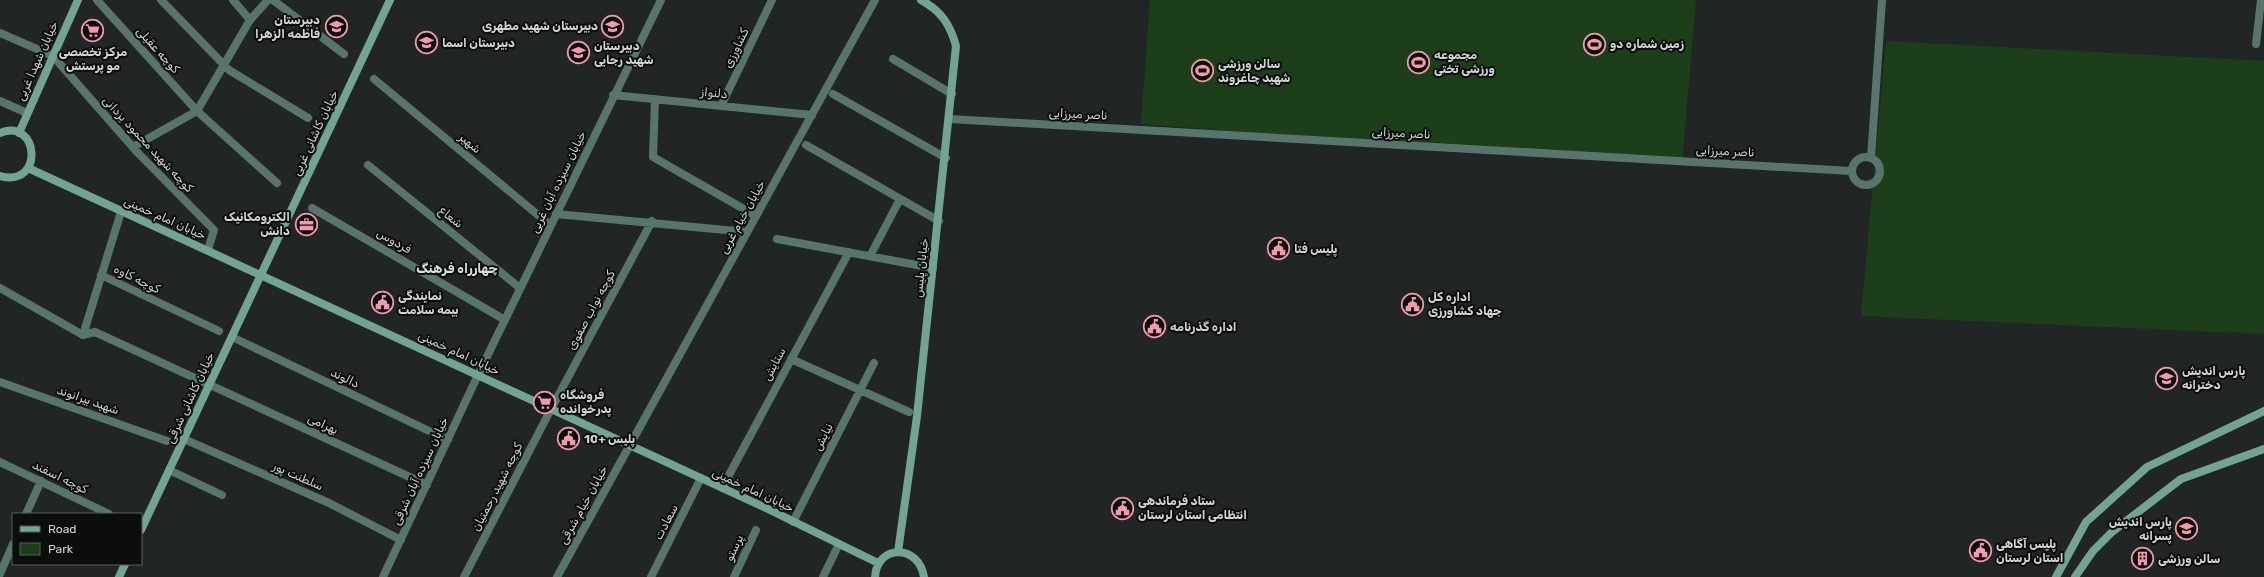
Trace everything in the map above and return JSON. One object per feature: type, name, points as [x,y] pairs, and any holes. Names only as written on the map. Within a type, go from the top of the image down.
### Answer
[{"type":"main road","name":"خیابان شهدا غربی","points":[[19,133],[78,0]]},
{"type":"main road","name":"خیابان کاشانی غربی","points":[[261,275],[390,0]]},
{"type":"main road","name":"خیابان پلیس","points":[[898,552],[917,416],[946,158],[956,46],[952,28],[941,13],[921,0]]},
{"type":"main road","points":[[0,133],[12,131],[19,133],[30,144],[32,156],[28,168],[18,176],[12,178],[0,176]]},
{"type":"main road","name":"خیابان امام خمینی","points":[[28,168],[701,478],[878,564]]},
{"type":"main road","name":"خیابان کاشانی شرقی","points":[[142,528],[261,275]]},
{"type":"main road","points":[[2056,577],[2086,522],[2147,467],[2264,411]]},
{"type":"main road","points":[[2075,577],[2093,551],[2112,532],[2181,479],[2264,449]]},
{"type":"main road","points":[[875,577],[878,564],[887,556],[898,552],[913,556],[923,569],[924,577]]},
{"type":"main road","points":[[119,577],[125,565]]},
{"type":"street","name":"کوچه عقیلی","points":[[97,0],[199,113],[277,183]]},
{"type":"street","points":[[161,0],[229,70],[308,118]]},
{"type":"street","points":[[233,0],[250,20]]},
{"type":"street","points":[[133,147],[199,113],[250,20],[268,0]]},
{"type":"street","points":[[273,0],[344,54]]},
{"type":"street","name":"خیابان سیزده آبان غربی","points":[[478,376],[613,95],[661,0]]},
{"type":"street","name":"کشاورزی","points":[[721,106],[772,0]]},
{"type":"street","name":"خیابان خیام غربی","points":[[630,445],[875,0]]},
{"type":"street","points":[[1871,158],[1882,0]]},
{"type":"street","points":[[2256,44],[2261,0]]},
{"type":"street","points":[[0,33],[53,56]]},
{"type":"street","name":"کوچه شهید محمود یزدانی","points":[[53,56],[133,147],[214,230],[208,250]]},
{"type":"street","points":[[893,59],[952,94]]},
{"type":"street","name":"شهیر","points":[[374,79],[550,225]]},
{"type":"street","points":[[833,94],[946,158]]},
{"type":"street","name":"دلنواز","points":[[613,95],[812,114]]},
{"type":"street","points":[[655,99],[653,158],[756,216]]},
{"type":"street","points":[[0,101],[27,113]]},
{"type":"street","name":"ناصر میرزایی","points":[[950,119],[1851,171]]},
{"type":"street","points":[[806,145],[939,221]]},
{"type":"street","points":[[1871,158],[1878,164],[1880,169],[1878,178],[1875,182],[1862,185],[1854,180],[1851,171],[1858,159],[1871,158]]},
{"type":"street","name":"شعاع","points":[[368,165],[520,288]]},
{"type":"street","points":[[870,256],[900,198]]},
{"type":"street","name":"فردوس","points":[[312,208],[505,320]]},
{"type":"street","points":[[101,275],[121,212]]},
{"type":"street","points":[[556,214],[747,232]]},
{"type":"street","name":"کوچه نواب صفوی","points":[[551,409],[652,222]]},
{"type":"street","points":[[777,239],[933,268]]},
{"type":"street","name":"ستایش","points":[[722,488],[849,252]]},
{"type":"street","name":"کوچه کاوه","points":[[83,335],[101,275],[220,331]]},
{"type":"street","points":[[0,288],[83,335]]},
{"type":"street","name":"بهرامی","points":[[83,335],[95,332],[209,386],[427,485]]},
{"type":"street","name":"دالوند","points":[[232,337],[448,440]]},
{"type":"street","points":[[791,359],[909,412]]},
{"type":"street","name":"نیایش","points":[[793,522],[874,362]]},
{"type":"street","name":"خیابان سیزده آبان شرقی","points":[[383,577],[478,376]]},
{"type":"street","name":"شهید بیرانوند","points":[[0,382],[167,441]]},
{"type":"street","name":"کوچه شهید رحمتیان","points":[[464,577],[551,409]]},
{"type":"street","name":"سلطنت پور","points":[[184,439],[328,503],[401,540]]},
{"type":"street","name":"خیابان خیام شرقی","points":[[557,577],[630,445]]},
{"type":"street","name":"کوچه اسفند","points":[[0,462],[107,513]]},
{"type":"street","points":[[169,470],[222,495]]},
{"type":"street","name":"سعادت","points":[[651,577],[701,478]]},
{"type":"street","points":[[26,513],[41,481]]},
{"type":"street","name":"پرستو","points":[[734,577],[756,530]]},
{"type":"street","points":[[823,577],[839,544]]},
{"type":"street","points":[[0,574],[12,546]]},
{"type":"green space","name":"مجموعه ورزشی تختی","points":[[1150,0],[1696,0],[1682,165],[1141,124]]},
{"type":"green space","points":[[1886,41],[2264,61],[2264,334],[1861,316]]},
{"type":"place","name":"دبیرستان شهید مطهری","points":[[613,26]]},
{"type":"place","name":"دبیرستان فاطمه الزهرا","points":[[336,27]]},
{"type":"place","name":"مرکز تخصصی مو پرستش","points":[[93,31]]},
{"type":"place","name":"دبیرستان اسما","points":[[426,43]]},
{"type":"place","name":"زمین شماره دو","points":[[1594,44]]},
{"type":"place","name":"دبیرستان شهید رجایی","points":[[578,53]]},
{"type":"place","name":"مجموعه ورزشی تختی","points":[[1418,62]]},
{"type":"place","name":"سالن ورزشی شهید چاغروند","points":[[1202,71]]},
{"type":"place","name":"الکترومکانیک دانش","points":[[306,224]]},
{"type":"place","name":"پلیس فتا","points":[[1279,249]]},
{"type":"place","name":"نمایندگی بیمه سلامت","points":[[383,303]]},
{"type":"place","name":"اداره کل جهاد کشاورزی","points":[[1413,304]]},
{"type":"place","name":"اداره گذرنامه","points":[[1155,327]]},
{"type":"place","name":"پارس اندیش دخترانه","points":[[2166,378]]},
{"type":"place","name":"فروشگاه پدرخوانده","points":[[545,402]]},
{"type":"place","name":"پلیس +10","points":[[568,439]]},
{"type":"place","name":"ستاد فرماندهی انتظامی استان لرستان","points":[[1123,508]]},
{"type":"place","name":"پارس اندیش پسرانه","points":[[2187,529]]},
{"type":"place","name":"پلیس آگاهی استان لرستان","points":[[1981,551]]},
{"type":"place","name":"سالن ورزشی","points":[[2143,559]]},
{"type":"district","name":"چهارراه فرهنگ","points":[[457,268]]}]
